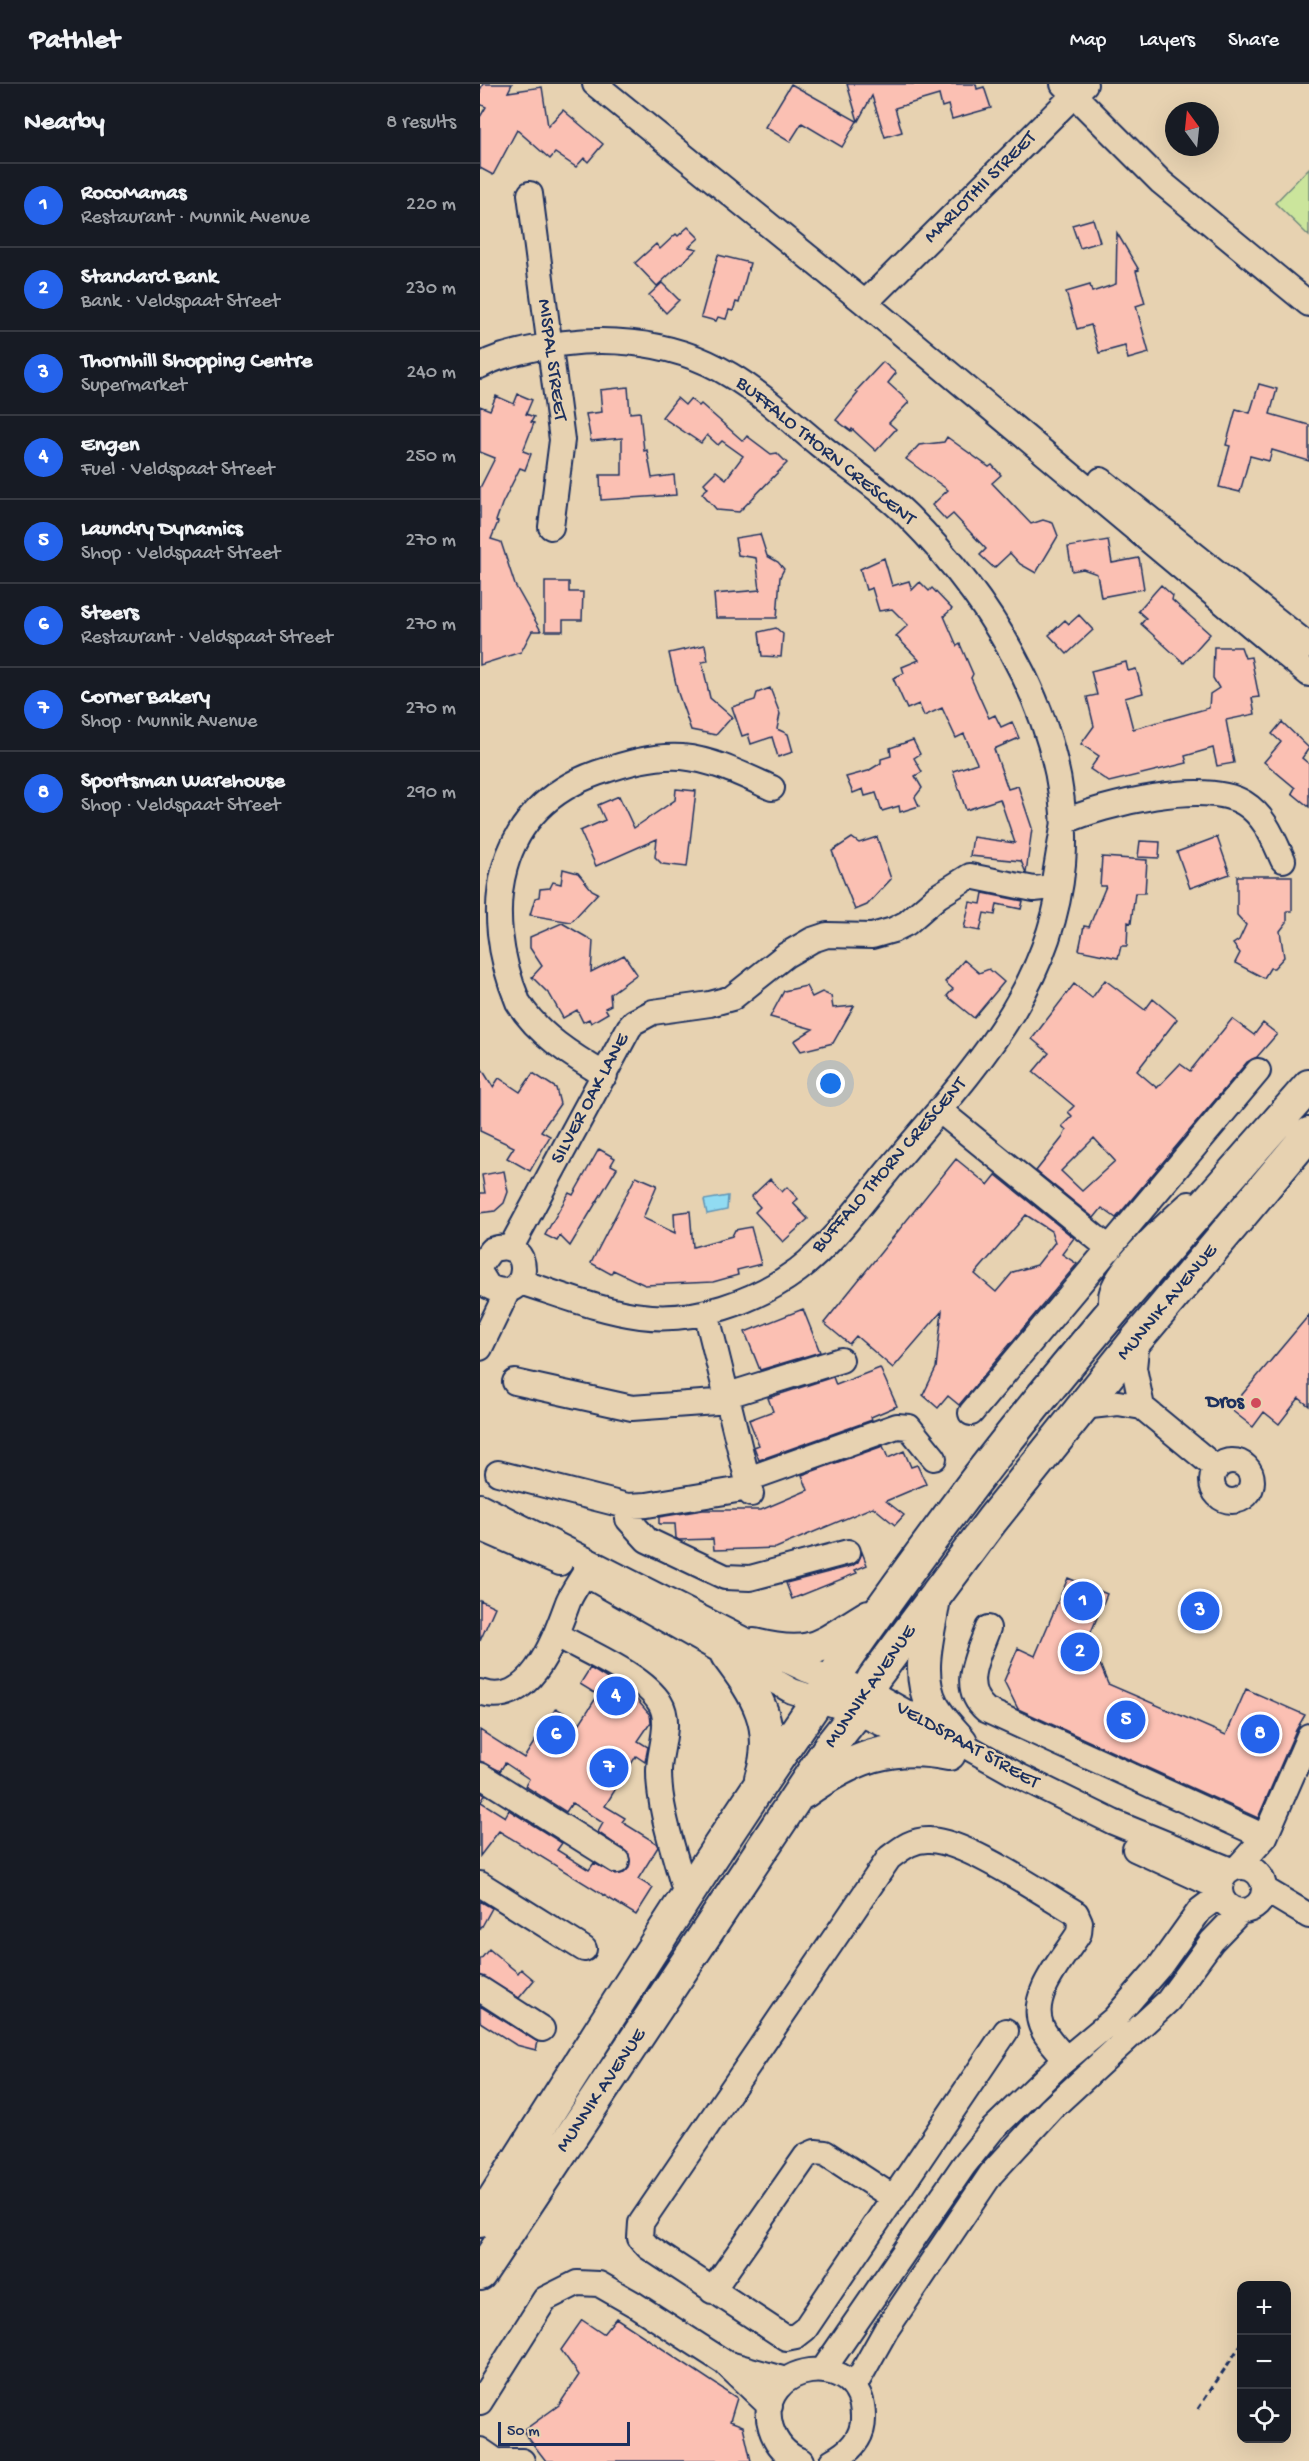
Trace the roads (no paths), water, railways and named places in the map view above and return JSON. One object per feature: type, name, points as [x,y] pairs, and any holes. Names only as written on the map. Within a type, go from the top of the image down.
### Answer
[{"type":"main road","name":"MUNNIK AVENUE","points":[[480,2221],[686,1896],[826,1689],[976,1480],[1112,1313],[1309,1086]]},
{"type":"main road","name":"MUNNIK AVENUE","points":[[480,2274],[831,1745],[863,1701],[874,1678],[992,1520],[1082,1407],[1309,1134]]},
{"type":"main road","points":[[797,1797],[827,1776],[865,1758],[902,1748],[955,1748],[926,1688],[923,1664],[933,1600]]},
{"type":"main road","points":[[757,1790],[766,1763],[768,1737],[741,1650],[817,1649],[885,1606]]},
{"type":"street","points":[[595,84],[871,298]]},
{"type":"street","points":[[615,84],[1242,605],[1307,669]]},
{"type":"street","points":[[1074,88],[1161,182],[1309,304]]},
{"type":"street","name":"MARLOTHII STREET","points":[[871,298],[1074,88]]},
{"type":"street","name":"MISPAL STREET","points":[[530,194],[562,440],[551,527]]},
{"type":"street","name":"BUFFALO THORN CRESCENT","points":[[480,366],[492,359],[551,345],[590,340],[644,344],[685,355],[728,373],[776,407],[905,513],[961,576],[986,610],[1012,652],[1046,732],[1058,780],[1064,822],[1063,862],[1057,907],[1037,967],[1022,999],[1004,1029],[939,1110],[853,1213],[800,1269],[772,1286],[706,1312],[671,1318],[639,1316],[514,1286]]},
{"type":"street","points":[[1242,605],[1309,646]]},
{"type":"street","points":[[605,1075],[572,1056],[531,1019],[514,993],[493,932],[491,914],[497,875],[507,847],[539,806],[560,791],[583,778],[647,759],[682,757],[722,765],[772,788]]},
{"type":"street","points":[[1064,822],[1099,808],[1175,794],[1197,792],[1222,795],[1243,802],[1261,818],[1282,860]]},
{"type":"street","name":"BUFFALO THORN CRESCENT","points":[[872,936],[907,923],[938,896],[970,876],[1034,889],[1053,887],[1064,822]]},
{"type":"street","name":"SILVER OAK LANE","points":[[510,1249],[629,1028],[645,1015],[732,998],[786,956],[812,940],[827,935],[872,936]]},
{"type":"street","points":[[971,1413],[1258,1071]]},
{"type":"street","points":[[939,1110],[1110,1249]]},
{"type":"street","points":[[480,1348],[514,1286],[523,1263],[510,1249],[497,1248],[480,1268],[483,1281],[494,1290],[514,1286]]},
{"type":"street","points":[[706,1312],[729,1398],[749,1487]]},
{"type":"street","points":[[1137,1339],[1134,1368],[1142,1407]]},
{"type":"street","points":[[515,1382],[632,1408],[729,1398],[841,1360]]},
{"type":"street","points":[[1082,1407],[1108,1403],[1142,1407],[1216,1468]]},
{"type":"street","points":[[498,1473],[627,1506],[647,1506],[749,1487],[897,1426],[909,1426],[934,1458]]},
{"type":"street","name":"VELDSPAAT STREET","points":[[480,1506],[741,1650]]},
{"type":"street","points":[[627,1506],[628,1519],[647,1540],[725,1577],[750,1578],[848,1552]]},
{"type":"street","name":"VELDSPAAT STREET","points":[[480,1528],[584,1574],[741,1650],[807,1670],[826,1689],[863,1701],[955,1748],[1160,1862],[1241,1888],[1306,1915]]},
{"type":"street","points":[[480,1692],[502,1694],[519,1687],[534,1674],[557,1635],[569,1600],[584,1574]]},
{"type":"street","points":[[988,1628],[971,1680],[974,1697],[986,1710],[1262,1842]]},
{"type":"street","points":[[557,1635],[640,1683],[663,1708],[664,1735],[659,1772],[661,1796],[686,1896]]},
{"type":"street","points":[[854,2387],[886,2330],[991,2174],[1050,2109],[1167,2001],[1212,1941],[1241,1888],[1309,1737]]},
{"type":"street","points":[[480,1775],[617,1862]]},
{"type":"street","points":[[1006,2031],[805,2329],[796,2336],[786,2338],[712,2291],[648,2247],[640,2238],[641,2223],[889,1858],[907,1844],[929,1839],[957,1844],[1076,1913],[1080,1922],[1079,1933],[1042,1993],[1038,2008],[1041,2026],[1066,2059]]},
{"type":"street","points":[[480,1884],[584,1949]]},
{"type":"street","points":[[823,2370],[964,2165],[992,2130],[1066,2059],[1114,2019],[1160,1966],[1200,1910],[1241,1888]]},
{"type":"street","points":[[480,1989],[542,2029]]},
{"type":"street","points":[[712,2291],[806,2156],[815,2152],[825,2153],[894,2198]]},
{"type":"street","points":[[480,2402],[545,2299],[577,2283],[599,2284],[724,2362],[770,2406]]},
{"type":"street","points":[[724,2362],[786,2380]]},
{"type":"street","points":[[801,2461],[784,2451],[772,2449],[770,2406],[776,2392],[786,2380],[804,2372],[823,2370],[840,2375],[854,2387],[864,2411],[860,2436],[853,2447],[832,2461]]},
{"type":"street","points":[[480,2450],[496,2461]]},
{"type":"street","points":[[502,2461],[522,2461]]},
{"type":"water","points":[[728,1196],[727,1210],[707,1214],[704,1200]]},
{"type":"place","name":"Dros","points":[[1256,1403]]},
{"type":"place","name":"RocoMamas","points":[[1083,1601]]},
{"type":"place","name":"Thornhill Shopping Centre","points":[[1200,1611]]},
{"type":"place","name":"Standard Bank","points":[[1080,1652]]},
{"type":"place","name":"Engen","points":[[616,1696]]},
{"type":"place","name":"Laundry Dynamics","points":[[1126,1720]]},
{"type":"place","name":"Sportsman Warehouse","points":[[1260,1734]]},
{"type":"place","name":"Steers","points":[[556,1735]]},
{"type":"place","name":"Corner Bakery","points":[[609,1768]]}]
